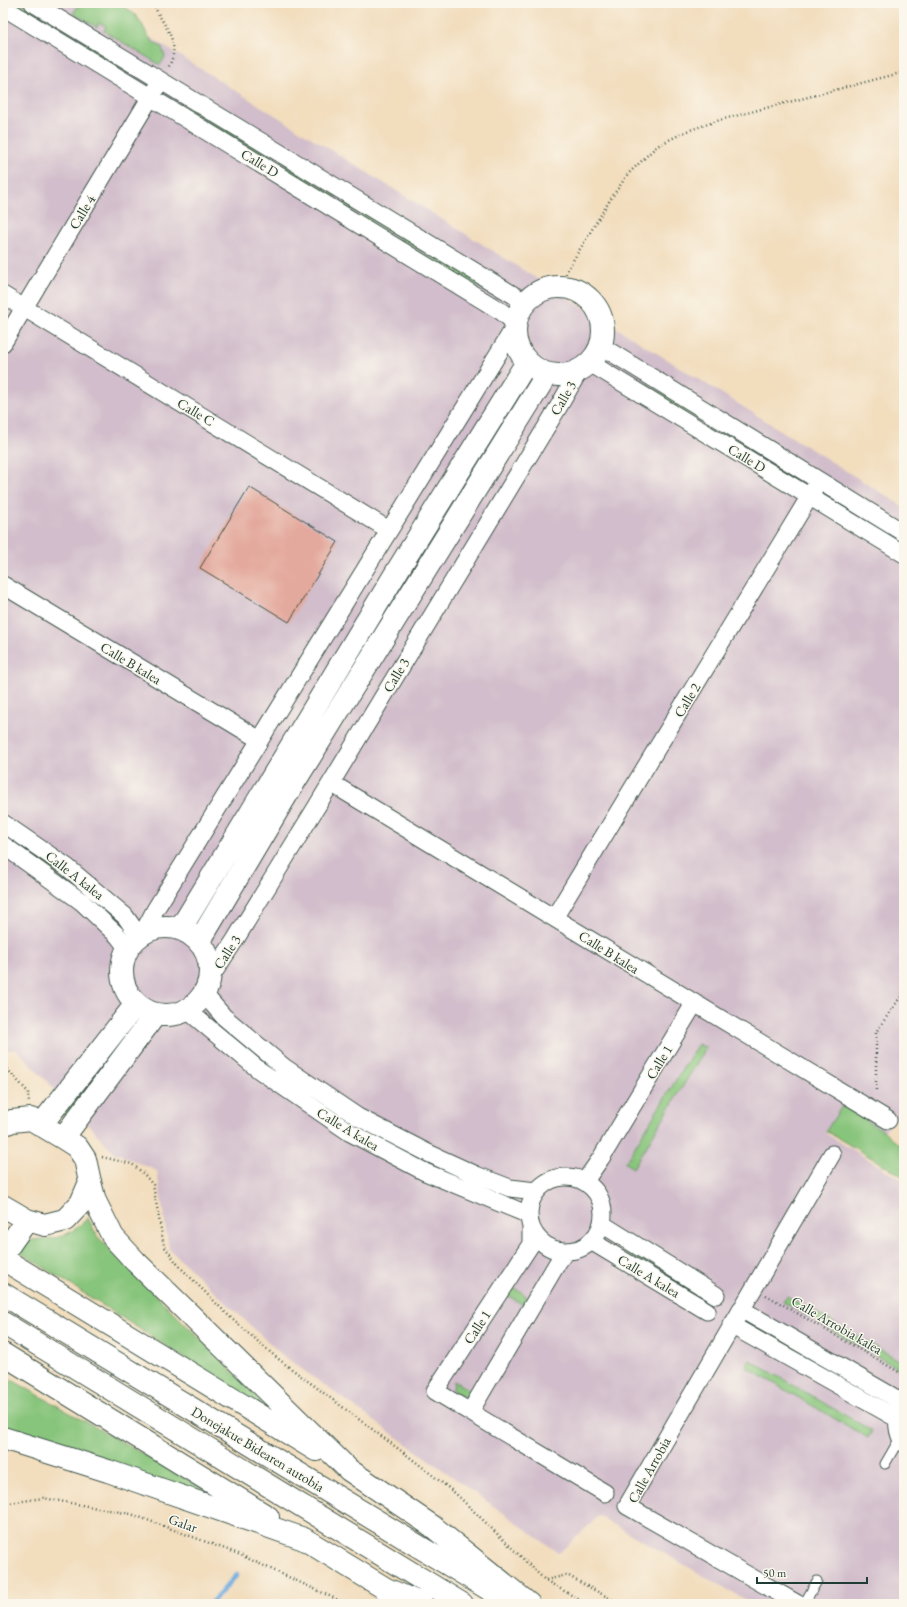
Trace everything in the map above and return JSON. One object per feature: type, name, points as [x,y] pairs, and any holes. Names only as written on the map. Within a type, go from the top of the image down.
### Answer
[{"type":"main road","points":[[553,286],[565,286],[577,290],[588,297],[597,308],[602,320],[603,333],[590,360],[569,374],[558,376],[547,374],[536,369],[527,362],[519,352],[515,340],[514,325],[518,312],[533,294],[553,286]]},
{"type":"main road","points":[[179,929],[395,574],[527,362]]},
{"type":"main road","name":"Calle 3","points":[[199,942],[290,790],[547,374]]},
{"type":"main road","points":[[167,927],[179,929],[190,934],[199,942],[206,953],[210,965],[207,986],[196,1004],[187,1010],[177,1015],[155,1015],[145,1011],[136,1004],[128,994],[122,982],[121,969],[124,956],[137,939],[154,928],[167,927]]},
{"type":"main road","points":[[36,1122],[136,1004]]},
{"type":"main road","points":[[63,1138],[155,1015]]},
{"type":"main road","points":[[3,1125],[12,1121],[36,1122],[77,1147],[85,1159],[95,1202],[113,1237],[131,1257],[349,1470]]},
{"type":"main road","points":[[3,1206],[27,1220],[45,1225],[65,1220],[81,1203],[90,1182]]},
{"type":"main road","points":[[3,1254],[27,1220]]},
{"type":"main road","points":[[3,1259],[349,1470],[432,1526],[529,1604]]},
{"type":"main road","name":"Donejakue Bidearen autobia","points":[[3,1294],[513,1604]]},
{"type":"main road","name":"Donejakue Bidearen autobia","points":[[3,1323],[462,1604]]},
{"type":"main road","points":[[3,1354],[386,1589],[422,1604]]},
{"type":"main road","points":[[3,1438],[108,1471],[304,1539]]},
{"type":"street","name":"Calle D","points":[[34,3],[525,302]]},
{"type":"street","name":"Calle D","points":[[3,7],[496,308],[514,325]]},
{"type":"street","name":"Calle 4","points":[[3,343],[161,81]]},
{"type":"street","name":"Calle C","points":[[3,295],[390,530]]},
{"type":"street","points":[[137,939],[390,530],[514,325]]},
{"type":"street","name":"Calle D","points":[[590,360],[819,481],[904,533]]},
{"type":"street","name":"Calle D","points":[[590,360],[904,554]]},
{"type":"street","name":"Calle 3","points":[[207,986],[559,406],[590,360]]},
{"type":"street","name":"Calle 2","points":[[554,918],[819,481]]},
{"type":"street","name":"Calle B kalea","points":[[3,585],[260,740]]},
{"type":"street","name":"Calle B kalea","points":[[331,783],[888,1120]]},
{"type":"street","name":"Calle A kalea","points":[[3,823],[66,867],[125,916],[137,939]]},
{"type":"street","name":"Calle A kalea","points":[[3,845],[82,902],[118,936],[137,939]]},
{"type":"street","name":"Calle A kalea","points":[[207,986],[224,1017],[284,1067],[358,1117],[428,1153],[476,1175],[510,1188],[536,1192]]},
{"type":"street","name":"Calle 1","points":[[585,1181],[601,1158],[694,1004]]},
{"type":"street","name":"Calle A kalea","points":[[187,1010],[259,1070],[349,1132],[425,1172],[530,1221]]},
{"type":"street","name":"Calle Arrobia","points":[[798,1604],[627,1506],[731,1325],[832,1154]]},
{"type":"street","points":[[564,1176],[575,1177],[585,1181],[594,1189],[600,1200],[603,1212],[602,1224],[597,1233],[591,1241],[584,1246],[566,1251],[555,1249],[544,1244],[536,1236],[530,1221],[530,1203],[536,1192],[543,1184],[553,1178],[564,1176]]},
{"type":"street","name":"Calle 1","points":[[530,1221],[531,1244],[435,1391],[605,1493]]},
{"type":"street","name":"Calle A kalea","points":[[602,1224],[716,1295]]},
{"type":"street","name":"Calle A kalea","points":[[591,1241],[707,1311]]},
{"type":"street","points":[[470,1412],[555,1267],[566,1251]]},
{"type":"street","points":[[741,1309],[904,1403]]},
{"type":"street","points":[[731,1325],[901,1413],[902,1441]]},
{"type":"lane","points":[[885,1464],[902,1441]]},
{"type":"lane","points":[[804,1604],[817,1581]]},
{"type":"path","points":[[153,3],[157,14],[169,30],[174,46],[173,60],[161,81]]},
{"type":"path","points":[[565,286],[566,272],[610,200],[628,174],[657,146],[687,131],[720,120],[904,72]]},
{"type":"path","points":[[876,1090],[876,1032],[904,992]]},
{"type":"path","points":[[3,1068],[7,1069],[28,1092],[36,1122]]},
{"type":"path","points":[[85,1159],[103,1157],[112,1159],[132,1164],[143,1173],[153,1185],[164,1246],[179,1266],[232,1319],[277,1358],[455,1493],[545,1580],[587,1604]]},
{"type":"path","name":"Calle Arrobia kalea","points":[[760,1292],[904,1375]]},
{"type":"path","name":"Galar","points":[[3,1504],[43,1498],[131,1514],[236,1553],[347,1604]]},
{"type":"path","points":[[545,1580],[568,1574],[620,1604]]},
{"type":"shaded area","points":[[3,3],[95,3],[904,507],[904,1112],[884,1131],[842,1106],[825,1133],[904,1181],[904,1604],[753,1604],[599,1516],[559,1553],[282,1355],[169,1249],[157,1171],[114,1152],[17,1050],[3,1050]]},
{"type":"green space","points":[[12,3],[20,3],[131,70],[128,73]]},
{"type":"green space","points":[[77,3],[123,3],[123,7],[132,12],[142,24],[148,36],[156,44],[162,47],[165,57],[160,65],[104,31],[106,26],[99,23],[97,27],[73,13],[79,5]]},
{"type":"green space","points":[[186,103],[336,196],[334,199],[184,107]]},
{"type":"green space","points":[[346,202],[491,290],[489,293],[344,205]]},
{"type":"green space","points":[[624,370],[788,470],[786,473],[622,374]]},
{"type":"green space","points":[[517,388],[523,392],[416,569],[410,565]]},
{"type":"green space","points":[[843,503],[904,540],[904,546],[840,508]]},
{"type":"green space","points":[[3,832],[37,854],[105,908],[103,911],[35,857],[3,837]]},
{"type":"green space","points":[[223,1026],[350,1119],[348,1122],[298,1090],[220,1029]]},
{"type":"green space","points":[[123,1036],[128,1040],[67,1115],[63,1115],[62,1111]]},
{"type":"green space","points":[[698,1044],[706,1048],[633,1168],[625,1163]]},
{"type":"green space","points":[[842,1106],[884,1131],[904,1148],[904,1177],[826,1131]]},
{"type":"green space","points":[[361,1126],[502,1193],[501,1196],[402,1153],[359,1128]]},
{"type":"green space","points":[[88,1218],[97,1236],[281,1420],[12,1247],[22,1242],[59,1237],[77,1228]]},
{"type":"green space","points":[[625,1248],[709,1298],[706,1302],[623,1252]]},
{"type":"green space","points":[[513,1289],[524,1294],[526,1299],[524,1305],[505,1294]]},
{"type":"green space","points":[[787,1296],[904,1363],[904,1372],[783,1302]]},
{"type":"green space","points":[[766,1331],[880,1398],[877,1401],[764,1335]]},
{"type":"green space","points":[[750,1360],[872,1431],[868,1438],[746,1367]]},
{"type":"green space","points":[[3,1375],[231,1504],[3,1433]]},
{"type":"green space","points":[[454,1381],[472,1392],[466,1396],[457,1394],[453,1389]]},
{"type":"building","points":[[249,487],[338,542],[289,622],[200,568]]},
{"type":"waterway","points":[[210,1604],[237,1575]]}]
